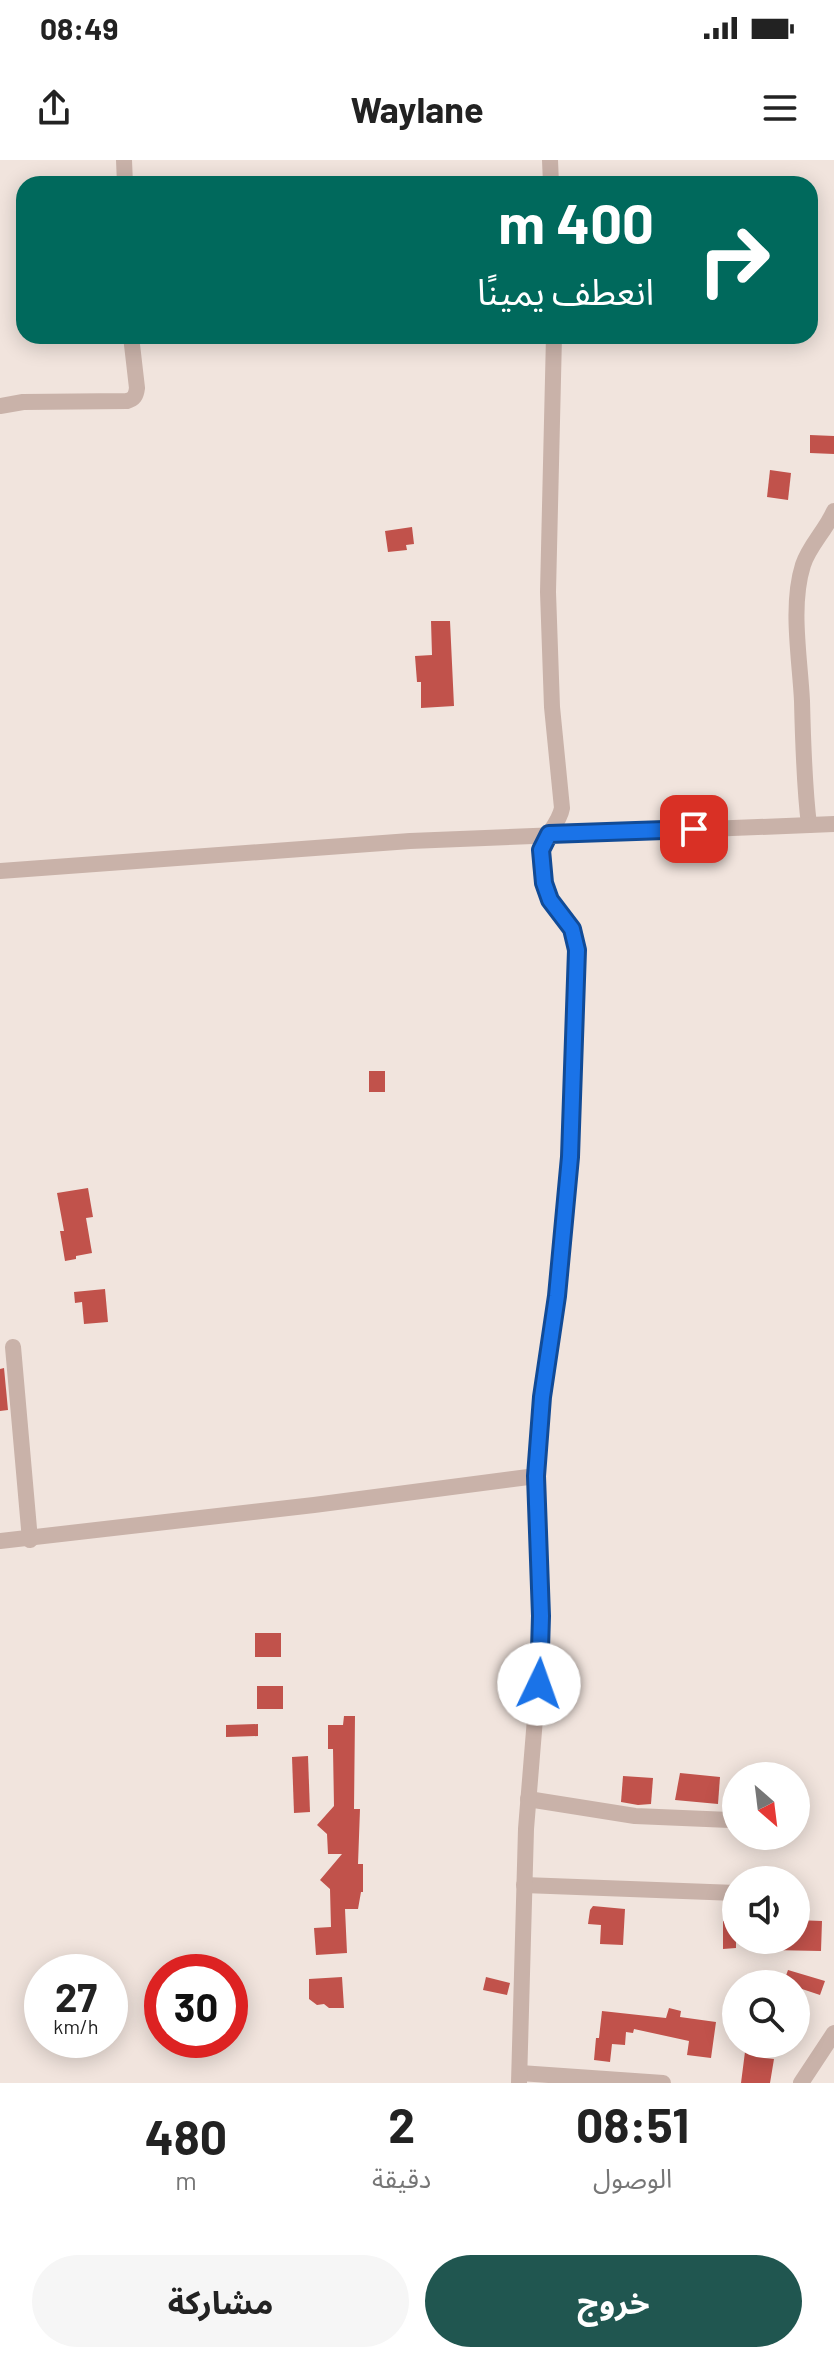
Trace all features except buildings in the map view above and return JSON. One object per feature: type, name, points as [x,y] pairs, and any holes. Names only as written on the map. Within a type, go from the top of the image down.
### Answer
[{"type":"street","points":[[0,406],[23,402],[133,399],[137,388],[132,344]]},
{"type":"street","points":[[554,344],[548,618],[552,707],[562,808],[541,850],[544,883],[550,900],[572,929],[577,950],[570,1157],[557,1296],[542,1397],[536,1476],[541,1645],[528,1799],[520,2078],[663,2083]]},
{"type":"street","points":[[809,825],[804,785],[797,636],[800,578],[804,562],[834,511]]},
{"type":"street","points":[[0,871],[410,841],[834,824]]},
{"type":"street","points":[[13,1347],[30,1540]]},
{"type":"street","points":[[0,1541],[30,1540],[536,1476]]},
{"type":"street","points":[[528,1799],[635,1816],[722,1820]]},
{"type":"street","points":[[524,1885],[722,1892]]},
{"type":"street","points":[[801,2083],[834,2033]]},
{"type":"route","points":[[539,1684],[541,1616],[536,1476],[542,1397],[557,1296],[570,1157],[577,950],[572,929],[547,895],[541,850],[549,834],[694,829]]}]
